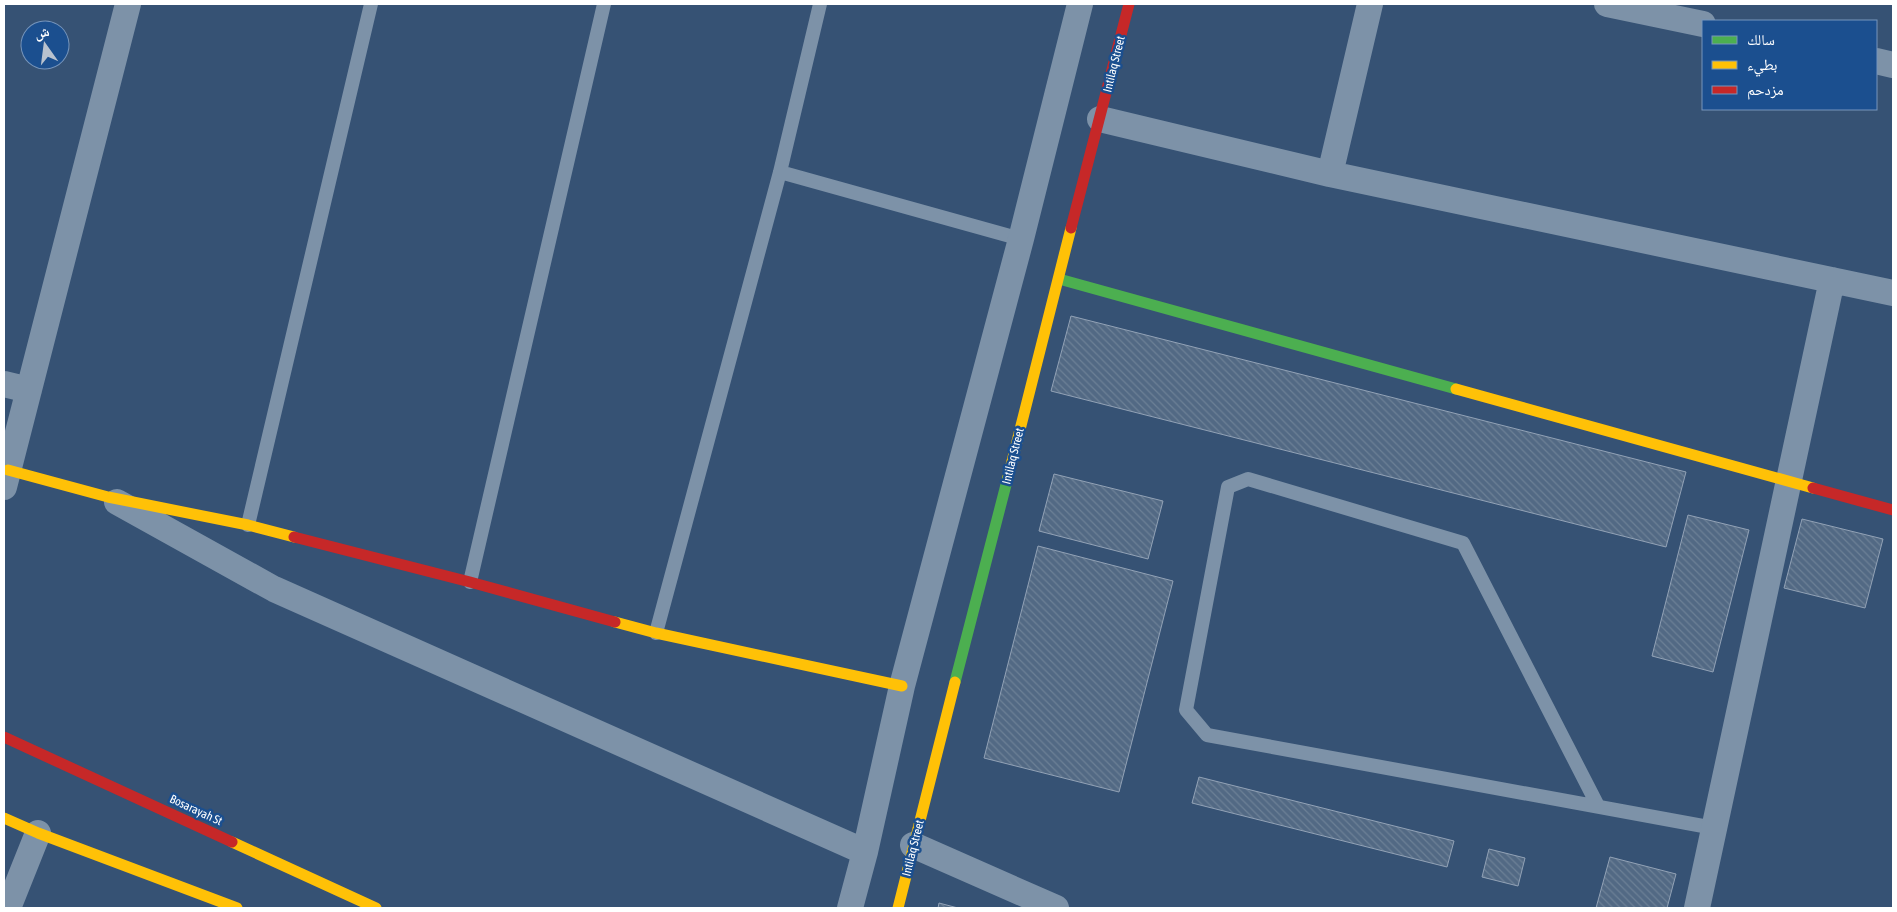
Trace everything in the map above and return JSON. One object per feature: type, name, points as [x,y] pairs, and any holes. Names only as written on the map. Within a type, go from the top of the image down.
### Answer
[{"type":"street","points":[[128,4],[6,479],[108,497],[248,526],[470,582],[656,633],[902,686]]},
{"type":"street","points":[[850,908],[865,852],[902,686],[1021,239],[1080,4]]},
{"type":"street","name":"Intilaq Street","points":[[898,908],[1129,4]]},
{"type":"street","points":[[1330,174],[1370,4]]},
{"type":"street","points":[[1607,4],[1655,9],[1702,24]]},
{"type":"street","points":[[1877,61],[1893,65]]},
{"type":"street","points":[[1100,119],[1330,174],[1893,294]]},
{"type":"street","points":[[1059,279],[1893,510]]},
{"type":"street","points":[[1697,908],[1832,280]]},
{"type":"street","points":[[4,384],[29,390]]},
{"type":"street","points":[[108,497],[274,589],[865,852]]},
{"type":"street","name":"Bosarayah St","points":[[4,736],[376,908]]},
{"type":"street","points":[[4,818],[38,833],[237,908]]},
{"type":"street","points":[[8,908],[38,833]]},
{"type":"street","points":[[913,845],[1056,908]]},
{"type":"lane","points":[[248,526],[371,4]]},
{"type":"lane","points":[[470,582],[604,4]]},
{"type":"lane","points":[[656,633],[780,172],[820,4]]},
{"type":"lane","points":[[780,172],[1021,239]]},
{"type":"lane","points":[[1598,806],[1463,543],[1248,479],[1228,487],[1186,710],[1206,735],[1714,828]]},
{"type":"building","points":[[1071,316],[1686,472],[1666,547],[1051,391]]},
{"type":"building","points":[[1054,474],[1163,501],[1148,559],[1039,531]]},
{"type":"building","points":[[1688,515],[1749,530],[1713,672],[1652,656]]},
{"type":"building","points":[[1802,519],[1883,539],[1865,608],[1784,588]]},
{"type":"building","points":[[1038,546],[1173,581],[1119,792],[984,758]]},
{"type":"building","points":[[1199,777],[1454,841],[1447,867],[1192,803]]},
{"type":"building","points":[[1489,849],[1525,858],[1518,886],[1482,877]]},
{"type":"building","points":[[1610,857],[1676,874],[1667,908],[1596,908]]},
{"type":"building","points":[[939,903],[958,908],[938,908]]},
{"type":"traffic: fast","points":[[1059,279],[1456,389]]},
{"type":"traffic: fast","points":[[955,682],[1008,477]]},
{"type":"traffic: slow","points":[[1008,477],[1071,228]]},
{"type":"traffic: slow","points":[[1456,389],[1813,488]]},
{"type":"traffic: slow","points":[[8,470],[108,497],[248,525],[294,537]]},
{"type":"traffic: slow","points":[[615,622],[656,633],[902,686]]},
{"type":"traffic: slow","points":[[898,908],[955,682]]},
{"type":"traffic: slow","points":[[4,818],[38,833],[237,908]]},
{"type":"traffic: slow","points":[[232,842],[376,908]]},
{"type":"traffic: jam","points":[[1071,228],[1129,4]]},
{"type":"traffic: jam","points":[[1813,488],[1893,510]]},
{"type":"traffic: jam","points":[[294,537],[470,582],[615,622]]},
{"type":"traffic: jam","points":[[4,737],[232,842]]}]
